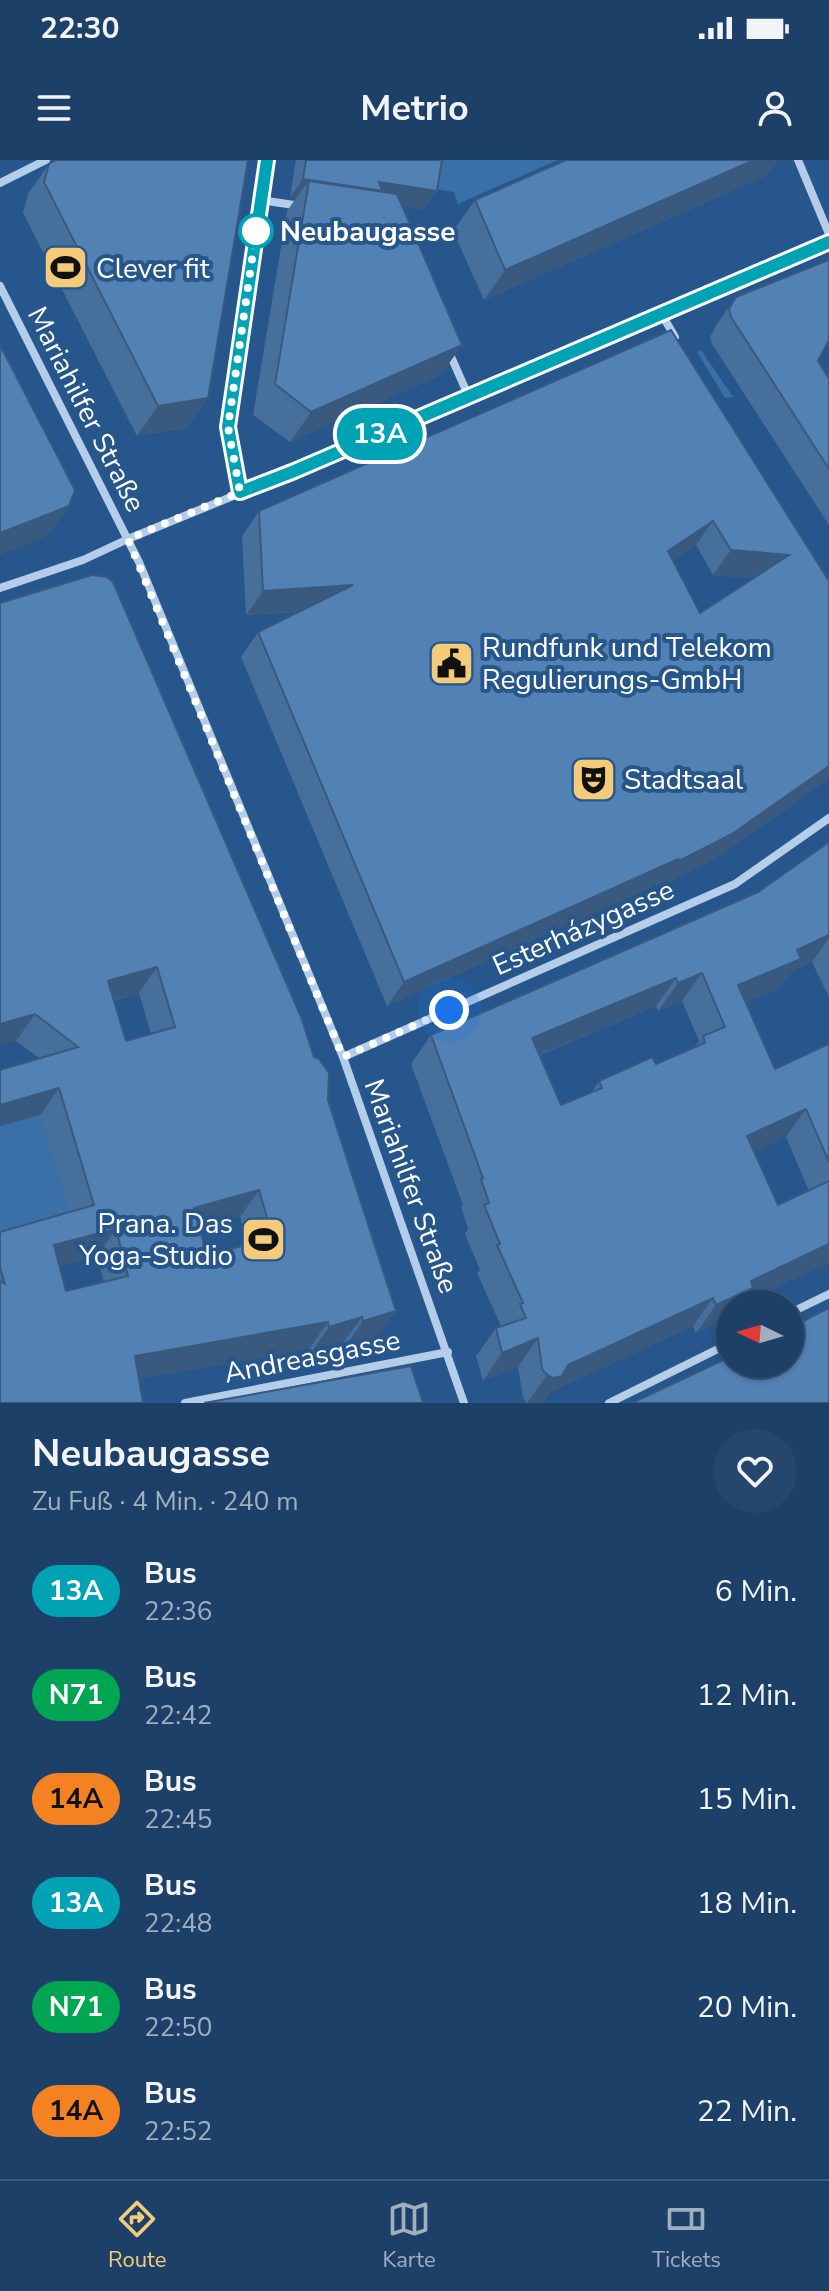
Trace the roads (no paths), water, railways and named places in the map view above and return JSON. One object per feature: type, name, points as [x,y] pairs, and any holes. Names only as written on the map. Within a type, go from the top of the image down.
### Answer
[{"type":"street","points":[[0,183],[46,160]]},
{"type":"street","points":[[240,492],[228,427],[267,160]]},
{"type":"street","points":[[798,160],[829,234]]},
{"type":"street","points":[[260,200],[312,208]]},
{"type":"street","points":[[0,588],[83,560],[829,242]]},
{"type":"street","name":"Mariahilfer Straße","points":[[0,286],[128,539],[343,1057],[464,1403]]},
{"type":"street","points":[[661,313],[684,351]]},
{"type":"street","points":[[447,347],[468,395]]},
{"type":"street","name":"Esterházygasse","points":[[343,1057],[735,884],[829,818]]},
{"type":"street","points":[[804,1306],[829,1294]]},
{"type":"street","points":[[609,1403],[716,1350]]},
{"type":"street","name":"Andreasgasse","points":[[185,1403],[448,1352]]},
{"type":"place","name":"Neubaugasse","points":[[256,231]]},
{"type":"place","name":"Clever fit","points":[[65,268]]},
{"type":"place","name":"Rundfunk und Telekom Regulierungs-GmbH","points":[[451,663]]},
{"type":"place","name":"Stadtsaal","points":[[593,779]]},
{"type":"place","name":"Prana. Das Yoga-Studio","points":[[264,1239]]}]
